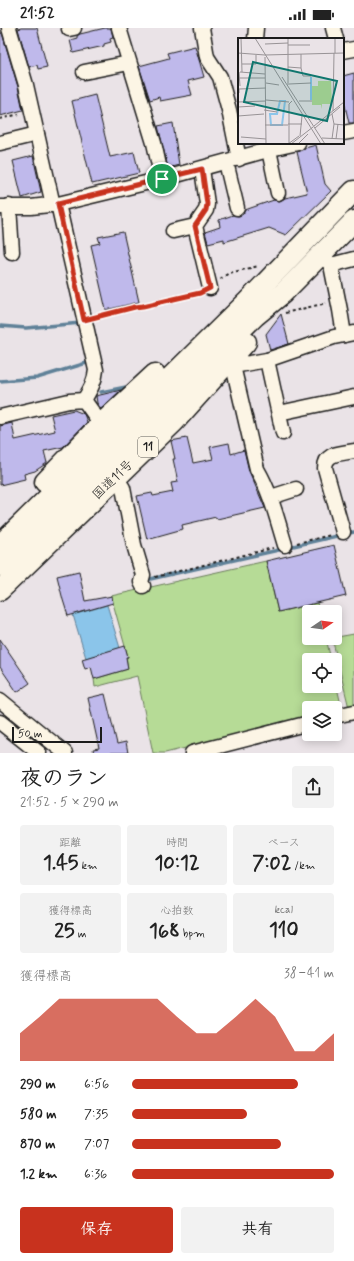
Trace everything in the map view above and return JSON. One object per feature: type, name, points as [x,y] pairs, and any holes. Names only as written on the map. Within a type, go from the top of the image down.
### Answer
[{"type":"highway","name":"国道11号","points":[[0,532],[31,497],[101,424],[238,299],[266,271],[354,190]]},
{"type":"highway","name":"国道11号","points":[[0,546],[251,309],[283,293],[326,260],[354,221]]},
{"type":"highway","name":"国道11号","points":[[0,566],[251,309],[266,271]]},
{"type":"highway","name":"国道11号","points":[[0,590],[174,422],[231,364],[264,321],[283,293]]},
{"type":"street","points":[[9,28],[26,85],[96,370],[92,387],[84,400]]},
{"type":"street","points":[[119,28],[154,143],[162,179]]},
{"type":"street","points":[[202,28],[207,57],[220,77],[229,110],[237,208]]},
{"type":"street","points":[[255,38],[256,28]]},
{"type":"street","points":[[334,28],[336,38]]},
{"type":"street","points":[[344,51],[354,49]]},
{"type":"street","points":[[84,72],[129,63]]},
{"type":"street","points":[[344,133],[354,131]]},
{"type":"street","points":[[0,143],[37,134]]},
{"type":"street","points":[[12,252],[5,207],[55,205],[202,169],[272,147],[292,144]]},
{"type":"street","points":[[272,147],[278,193]]},
{"type":"street","points":[[173,231],[195,226],[210,214],[202,169]]},
{"type":"street","points":[[195,226],[210,288]]},
{"type":"street","points":[[285,545],[271,497],[257,469],[231,364],[267,360],[349,334],[326,260],[354,259]]},
{"type":"street","points":[[267,360],[284,433]]},
{"type":"street","points":[[279,413],[354,396]]},
{"type":"street","points":[[84,400],[101,424]]},
{"type":"street","points":[[0,417],[69,401],[84,400]]},
{"type":"street","points":[[344,532],[325,468],[325,462],[332,456],[354,451]]},
{"type":"street","points":[[116,477],[123,488],[134,545],[143,581]]},
{"type":"street","points":[[271,497],[296,489]]},
{"type":"street","points":[[0,700],[64,753]]},
{"type":"street","points":[[342,715],[354,712]]},
{"type":"street","points":[[0,722],[39,753]]},
{"type":"street","points":[[192,753],[302,726]]},
{"type":"path","points":[[0,119],[32,111]]},
{"type":"path","points":[[84,320],[200,293],[210,288],[221,278],[229,274],[266,271]]},
{"type":"path","points":[[280,314],[338,300]]},
{"type":"path","points":[[143,581],[147,578],[344,532]]},
{"type":"green space","points":[[266,561],[278,612],[302,606],[302,645],[328,645],[329,653],[302,653],[302,693],[338,693],[340,701],[302,701],[302,720],[165,753],[153,753],[137,676],[95,687],[94,679],[128,669],[126,657],[128,657],[111,596]]},
{"type":"green space","points":[[354,634],[354,707],[349,708],[342,679],[342,653],[336,653],[334,645],[342,645],[342,636]]},
{"type":"water","points":[[107,605],[120,648],[86,658],[73,615]]},
{"type":"building","points":[[37,28],[47,67],[38,69],[37,65],[29,67],[18,29]]},
{"type":"building","points":[[111,28],[113,37],[110,38],[111,42],[104,44],[104,46],[73,53],[70,40],[77,38],[80,34]]},
{"type":"building","points":[[0,33],[2,33],[18,87],[23,110],[0,116]]},
{"type":"building","points":[[195,46],[204,77],[188,81],[192,95],[160,101],[159,97],[150,100],[139,66],[169,58],[167,53]]},
{"type":"building","points":[[354,73],[354,123],[349,123],[344,101],[344,76]]},
{"type":"building","points":[[95,95],[110,157],[134,152],[139,173],[92,184],[72,101]]},
{"type":"building","points":[[173,123],[179,165],[168,168],[158,126]]},
{"type":"building","points":[[316,145],[325,184],[331,191],[286,235],[269,228],[224,242],[224,239],[208,243],[205,232],[220,227],[219,220],[233,215],[239,216],[243,214],[245,210],[274,200],[280,201],[285,198],[307,193],[297,152]]},
{"type":"building","points":[[33,156],[41,192],[22,198],[13,161]]},
{"type":"building","points":[[123,232],[139,302],[106,310],[91,245],[100,243],[98,237]]},
{"type":"building","points":[[281,314],[289,344],[270,350],[266,334]]},
{"type":"building","points":[[121,390],[101,409],[97,403],[96,396]]},
{"type":"building","points":[[74,410],[84,414],[87,422],[63,447],[44,451],[47,463],[35,471],[24,474],[25,479],[0,485],[0,426],[12,423],[15,440],[55,431],[51,415]]},
{"type":"building","points":[[187,438],[193,463],[213,459],[210,447],[229,443],[231,454],[244,450],[249,471],[265,508],[182,525],[183,529],[147,539],[137,496],[152,493],[153,496],[173,492],[171,483],[178,482],[171,441]]},
{"type":"building","points":[[334,545],[346,596],[302,605],[302,606],[278,612],[266,561]]},
{"type":"building","points":[[79,571],[85,601],[112,596],[113,603],[68,616],[57,576]]},
{"type":"building","points":[[0,639],[30,683],[17,692],[0,667]]},
{"type":"building","points":[[125,646],[128,657],[126,657],[128,669],[94,679],[91,667],[85,669],[82,659]]},
{"type":"building","points":[[105,694],[117,744],[126,742],[128,753],[94,753],[93,749],[99,748],[88,698]]},
{"type":"waterway","points":[[0,326],[26,328],[81,323]]},
{"type":"waterway","points":[[0,381],[37,378],[90,362]]},
{"type":"waterway","points":[[101,392],[126,387]]},
{"type":"waterway","points":[[289,547],[354,532]]},
{"type":"waterway","points":[[146,580],[283,549]]},
{"type":"route","points":[[202,169],[207,204],[206,210],[195,226],[210,288],[200,293],[84,320],[58,204],[162,179],[202,169]]}]
